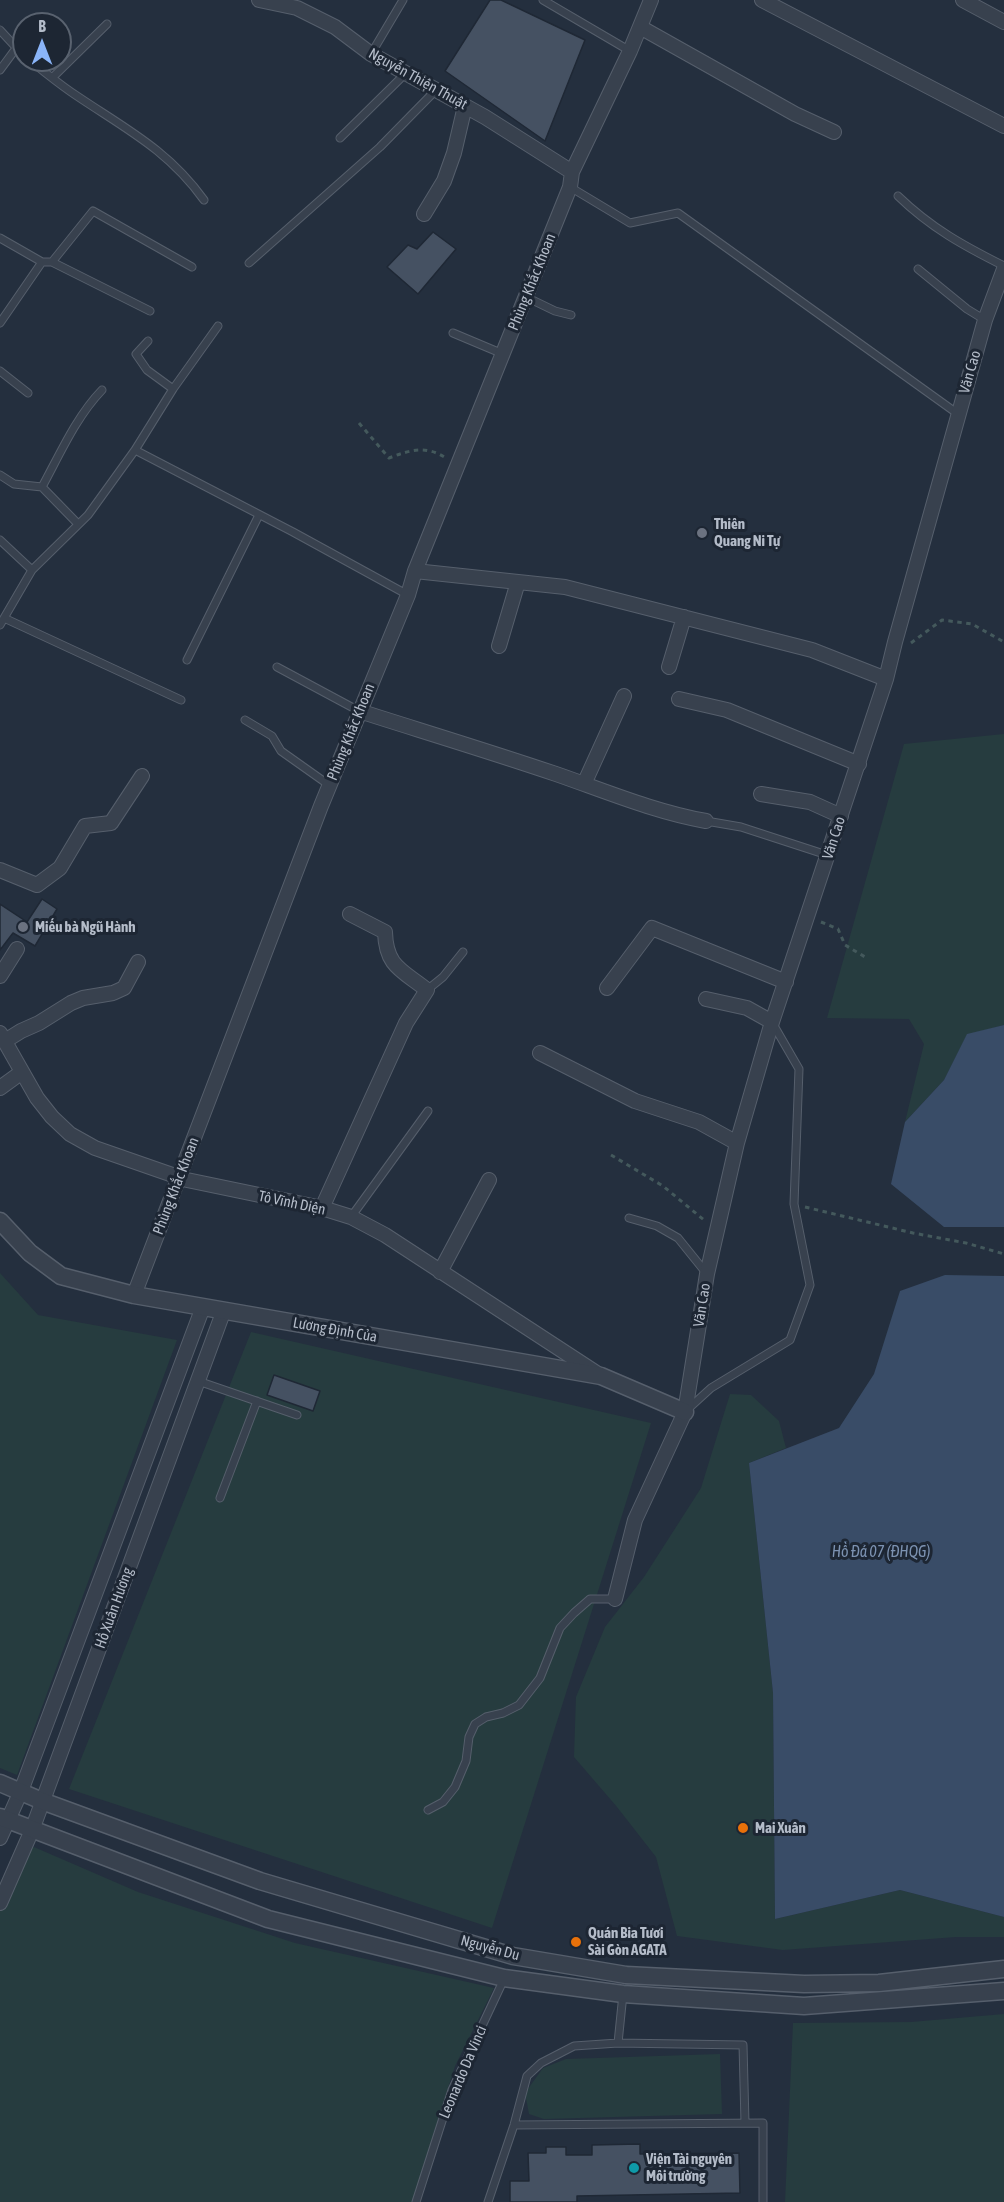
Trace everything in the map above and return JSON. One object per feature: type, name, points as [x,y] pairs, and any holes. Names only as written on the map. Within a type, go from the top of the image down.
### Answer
[{"type":"street","name":"Nguyễn Thiện Thuật","points":[[259,0],[297,8],[335,27],[370,54],[465,106],[572,172]]},
{"type":"street","name":"Phùng Khắc Khoan","points":[[134,1295],[329,785],[408,595],[415,571],[570,187],[572,172],[630,51],[651,0]]},
{"type":"street","points":[[762,0],[1004,126]]},
{"type":"street","points":[[963,0],[1004,22]]},
{"type":"street","points":[[640,27],[795,114],[834,132]]},
{"type":"street","points":[[424,214],[444,181],[454,153],[465,106]]},
{"type":"street","name":"Văn Cao","points":[[615,1599],[635,1520],[685,1412],[707,1274],[737,1143],[772,1022],[886,680],[958,414],[985,320],[1004,267]]},
{"type":"street","points":[[415,571],[565,587],[812,650],[886,680]]},
{"type":"street","points":[[499,646],[518,582]]},
{"type":"street","points":[[669,667],[684,617]]},
{"type":"street","points":[[585,784],[624,696]]},
{"type":"street","points":[[679,699],[727,710],[859,764]]},
{"type":"street","points":[[359,711],[657,808],[706,821]]},
{"type":"street","points":[[0,870],[37,885],[60,868],[86,826],[111,823],[142,776]]},
{"type":"street","points":[[761,794],[810,802],[841,816]]},
{"type":"street","points":[[322,1208],[406,1023],[427,990],[391,961],[385,932],[350,914]]},
{"type":"street","points":[[608,988],[652,928],[786,982]]},
{"type":"street","points":[[0,976],[17,949]]},
{"type":"street","points":[[2,1037],[39,1023],[83,998],[113,993],[124,988],[138,962]]},
{"type":"street","points":[[706,999],[747,1008],[772,1022]]},
{"type":"street","name":"Tô Vĩnh Diện","points":[[2,1037],[47,1111],[70,1134],[95,1148],[179,1178],[322,1208],[351,1217],[385,1234],[602,1376]]},
{"type":"street","points":[[540,1053],[635,1101],[699,1122],[737,1143]]},
{"type":"street","points":[[0,1088],[22,1072]]},
{"type":"street","points":[[440,1272],[489,1180]]},
{"type":"street","name":"Lương Định Của","points":[[0,1221],[30,1253],[61,1276],[134,1295],[602,1376],[685,1412]]},
{"type":"street","name":"Hồ Xuân Hương","points":[[0,1838],[4,1819],[21,1791],[203,1307]]},
{"type":"street","name":"Hồ Xuân Hương","points":[[0,1903],[32,1830],[224,1310]]},
{"type":"street","name":"Nguyễn Du","points":[[0,1783],[42,1801],[260,1881],[513,1956],[626,1975],[804,1984],[879,1983],[1004,1969]]},
{"type":"street","name":"Nguyễn Du","points":[[4,1819],[268,1919],[504,1978],[623,1994],[804,2006],[1004,1991]]},
{"type":"street","points":[[504,1978],[513,1956]]},
{"type":"lane","points":[[370,54],[403,0]]},
{"type":"lane","points":[[543,0],[630,51]]},
{"type":"lane","points":[[52,77],[107,24]]},
{"type":"lane","points":[[0,30],[12,42]]},
{"type":"lane","points":[[0,70],[12,54]]},
{"type":"lane","points":[[45,72],[75,95],[145,139],[188,178],[204,200]]},
{"type":"lane","points":[[340,138],[406,73]]},
{"type":"lane","points":[[249,264],[380,147],[436,90]]},
{"type":"lane","points":[[570,187],[630,223],[678,213],[958,414]]},
{"type":"lane","points":[[898,196],[919,216],[954,241],[1004,267]]},
{"type":"lane","points":[[52,262],[93,211],[192,267]]},
{"type":"lane","points":[[0,238],[42,262],[52,262],[150,311]]},
{"type":"lane","points":[[0,323],[42,262]]},
{"type":"lane","points":[[918,269],[967,309],[985,320]]},
{"type":"lane","points":[[526,297],[555,311],[571,315]]},
{"type":"lane","points":[[181,700],[2,621],[32,570],[88,515],[135,450],[173,389],[218,326]]},
{"type":"lane","points":[[453,333],[503,354]]},
{"type":"lane","points":[[148,340],[136,354],[147,370],[173,389]]},
{"type":"lane","points":[[0,371],[28,393]]},
{"type":"lane","points":[[42,487],[93,399],[102,390]]},
{"type":"lane","points":[[135,450],[408,595]]},
{"type":"lane","points":[[0,475],[14,484],[42,487],[78,524]]},
{"type":"lane","points":[[187,660],[259,514]]},
{"type":"lane","points":[[0,540],[32,570]]},
{"type":"lane","points":[[277,667],[359,711]]},
{"type":"lane","points":[[244,720],[272,736],[281,751],[329,785]]},
{"type":"lane","points":[[706,821],[741,827],[829,856]]},
{"type":"lane","points":[[427,990],[443,976],[463,952]]},
{"type":"lane","points":[[685,1412],[711,1388],[790,1340],[810,1285],[794,1204],[799,1069],[772,1022]]},
{"type":"lane","points":[[351,1217],[428,1111]]},
{"type":"lane","points":[[629,1218],[657,1226],[678,1238],[707,1274]]},
{"type":"lane","points":[[198,1381],[297,1415]]},
{"type":"lane","points":[[220,1498],[257,1401]]},
{"type":"lane","points":[[428,1809],[443,1802],[455,1786],[466,1761],[469,1737],[475,1724],[486,1717],[503,1713],[519,1705],[540,1678],[560,1628],[590,1599],[615,1599]]},
{"type":"lane","name":"Leonardo Da Vinci","points":[[416,2202],[452,2090],[504,1978]]},
{"type":"lane","points":[[618,2043],[623,1994]]},
{"type":"lane","points":[[488,2202],[514,2125],[527,2076],[541,2062],[574,2046],[618,2043],[743,2045],[745,2123]]},
{"type":"lane","points":[[514,2125],[763,2123],[763,2202]]},
{"type":"path","points":[[359,423],[389,458],[414,449],[438,453],[458,465]]},
{"type":"path","points":[[891,655],[942,620],[972,624],[1004,642]]},
{"type":"path","points":[[808,916],[838,929],[845,945],[865,957]]},
{"type":"path","points":[[611,1155],[663,1186],[717,1231]]},
{"type":"path","points":[[794,1204],[913,1233],[966,1243],[1004,1254]]},
{"type":"green space","points":[[1004,734],[1004,1025],[967,1035],[944,1080],[905,1122],[924,1044],[909,1019],[827,1018],[904,744]]},
{"type":"green space","points":[[0,1273],[38,1315],[177,1340],[17,1775],[0,1768]]},
{"type":"green space","points":[[251,1332],[651,1423],[492,1928],[69,1789]]},
{"type":"green space","points":[[730,1394],[751,1395],[779,1421],[786,1448],[749,1463],[773,1693],[775,1919],[900,1890],[1004,1917],[1004,1937],[956,1937],[783,1950],[677,1936],[656,1857],[574,1757],[576,1697],[605,1627],[644,1577],[701,1488]]},
{"type":"green space","points":[[34,1847],[138,1892],[295,1943],[494,1988],[455,2066],[412,2202],[0,2202],[0,1901],[20,1855]]},
{"type":"green space","points":[[1004,2014],[1004,2202],[785,2202],[793,2023],[911,2022]]},
{"type":"green space","points":[[720,2054],[722,2114],[544,2119],[529,2114],[525,2093],[543,2068],[566,2059]]},
{"type":"water","points":[[1004,1025],[1004,1227],[944,1227],[891,1184],[905,1122],[944,1080],[967,1034]]},
{"type":"water","name":"Hồ Đá 07 (ĐHQG)","points":[[945,1275],[1004,1276],[1004,1917],[900,1890],[775,1919],[773,1693],[749,1463],[839,1428],[874,1374],[900,1291]]},
{"type":"building","points":[[490,0],[501,0],[585,40],[545,141],[445,71]]},
{"type":"building","points":[[433,232],[456,249],[418,294],[387,267],[408,245],[417,249]]},
{"type":"building","name":"Miếu bà Ngũ Hành","points":[[42,899],[57,909],[35,946],[13,933],[0,950],[0,904],[27,922]]},
{"type":"building","points":[[274,1375],[320,1391],[313,1411],[267,1395]]},
{"type":"building","name":"Viện Tài nguyên Môi trường","points":[[640,2144],[640,2154],[739,2153],[740,2193],[577,2196],[577,2202],[510,2202],[510,2181],[529,2181],[528,2153],[546,2153],[546,2147],[566,2147],[566,2155],[592,2155],[592,2145]]},
{"type":"place","name":"Thiên Quang Ni Tự","points":[[702,533]]},
{"type":"place","name":"Miếu bà Ngũ Hành","points":[[23,927]]},
{"type":"place","name":"Mai Xuân","points":[[743,1828]]},
{"type":"place","name":"Quán Bia Tươi Sài Gòn AGATA","points":[[576,1942]]},
{"type":"place","name":"Viện Tài nguyên Môi trường","points":[[634,2168]]}]
